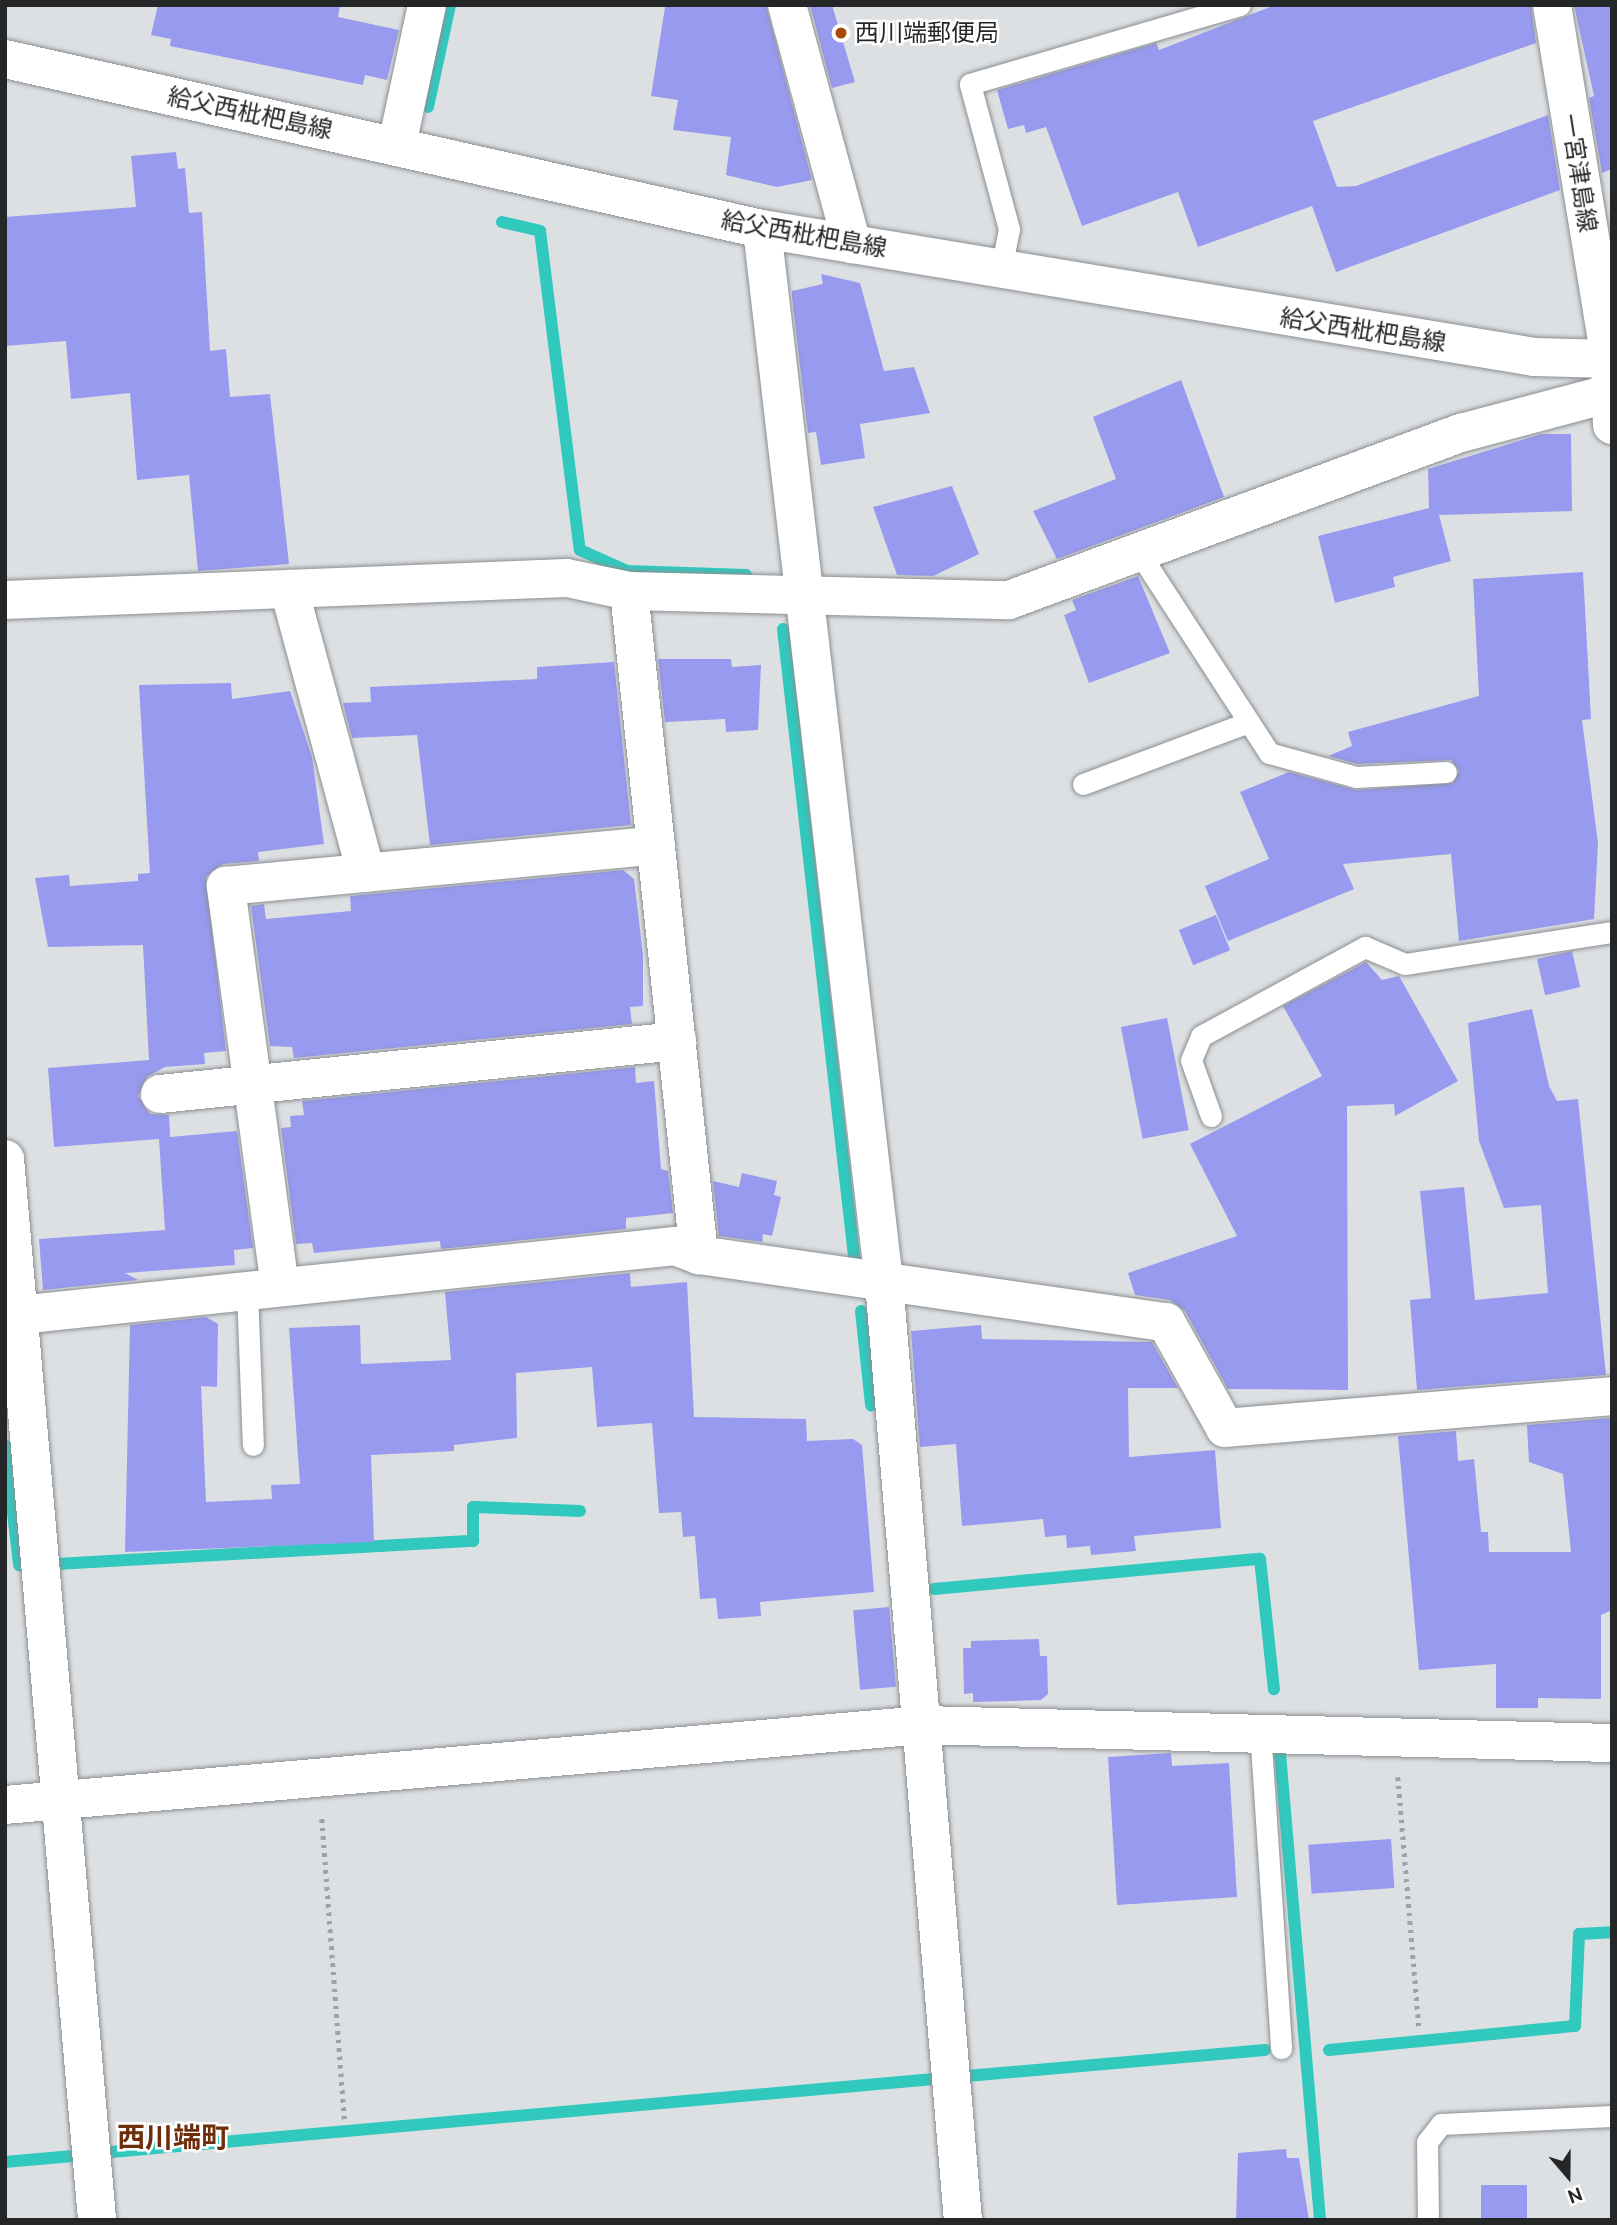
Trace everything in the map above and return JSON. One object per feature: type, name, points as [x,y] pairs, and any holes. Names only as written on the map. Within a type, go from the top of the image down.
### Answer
[{"type":"street","points":[[397,145],[427,5]]},
{"type":"street","points":[[788,5],[852,244]]},
{"type":"street","name":"一宮津島線","points":[[1552,5],[1605,284],[1611,384]]},
{"type":"street","name":"給父西枇杷島線","points":[[5,59],[762,229],[1521,355],[1611,384]]},
{"type":"street","points":[[762,229],[884,1282],[963,2220]]},
{"type":"street","points":[[5,600],[567,578],[629,591],[805,598],[1009,600],[1136,548],[1461,433],[1611,384]]},
{"type":"street","points":[[289,589],[366,873]]},
{"type":"street","points":[[629,591],[699,1255]]},
{"type":"street","points":[[263,1289],[253,1085],[226,886],[656,845]]},
{"type":"street","points":[[160,1094],[677,1041]]},
{"type":"street","points":[[5,1159],[97,2220]]},
{"type":"street","points":[[19,1314],[676,1247],[699,1255],[1166,1322],[1226,1428],[1612,1396]]},
{"type":"street","points":[[5,1805],[923,1725],[1260,1730],[1612,1743]]},
{"type":"lane","points":[[1001,269],[1009,229],[970,83],[1240,5]]},
{"type":"lane","points":[[1136,548],[1269,753],[1356,777],[1446,772]]},
{"type":"lane","points":[[1083,785],[1249,722]]},
{"type":"lane","points":[[1211,1116],[1191,1060],[1201,1036],[1366,947],[1405,964],[1612,932]]},
{"type":"lane","points":[[253,1445],[263,1289]]},
{"type":"lane","points":[[1260,1730],[1281,2048]]},
{"type":"lane","points":[[1428,2220],[1427,2142],[1441,2124],[1612,2116]]},
{"type":"path","points":[[1395,1735],[1419,2027]]},
{"type":"path","points":[[318,1778],[345,2122]]},
{"type":"building","points":[[158,5],[340,5],[338,17],[399,30],[387,80],[365,75],[363,85],[170,46],[171,39],[151,35]]},
{"type":"building","points":[[766,5],[812,180],[777,187],[726,175],[731,137],[673,130],[678,100],[651,96],[665,7]]},
{"type":"building","points":[[810,5],[832,5],[855,82],[832,88]]},
{"type":"building","points":[[1275,5],[1531,5],[1536,43],[1313,121],[1337,187],[1356,186],[1548,115],[1560,190],[1336,272],[1312,206],[1198,247],[1178,192],[1082,226],[1046,127],[1026,133],[1024,125],[1008,129],[997,90],[1156,43],[1159,50]]},
{"type":"building","points":[[1574,5],[1612,5],[1612,169],[1602,173],[1589,98],[1594,96]]},
{"type":"building","points":[[176,152],[178,169],[185,168],[189,213],[202,212],[210,351],[226,349],[230,397],[270,394],[289,564],[198,571],[189,475],[137,480],[130,393],[71,399],[66,341],[5,346],[5,217],[136,207],[131,156]]},
{"type":"building","points":[[821,274],[860,283],[884,371],[914,367],[930,413],[860,424],[865,458],[821,465],[816,432],[808,433],[792,291],[823,284]]},
{"type":"building","points":[[1181,380],[1224,497],[1057,559],[1033,511],[1116,479],[1093,417]]},
{"type":"building","points":[[1541,434],[1571,434],[1572,511],[1439,515],[1451,561],[1393,577],[1395,587],[1335,603],[1318,536],[1429,508],[1428,469]]},
{"type":"building","points":[[952,486],[979,554],[933,576],[897,575],[873,507]]},
{"type":"building","points":[[1583,572],[1591,719],[1582,720],[1598,843],[1594,919],[1459,941],[1451,854],[1343,864],[1354,889],[1228,941],[1205,886],[1269,859],[1240,792],[1289,772],[1356,790],[1453,783],[1459,771],[1451,760],[1357,764],[1328,756],[1352,746],[1348,732],[1479,696],[1473,579]]},
{"type":"building","points":[[1138,576],[1170,653],[1089,683],[1064,615],[1076,610],[1072,600]]},
{"type":"building","points":[[658,659],[731,659],[732,667],[761,665],[758,730],[726,732],[725,719],[665,722]]},
{"type":"building","points":[[614,662],[631,825],[430,845],[417,735],[352,738],[343,703],[371,702],[370,687],[537,679],[537,667]]},
{"type":"building","points":[[231,683],[232,699],[290,691],[312,757],[324,844],[258,852],[259,861],[223,864],[206,877],[226,1051],[204,1053],[205,1064],[165,1067],[147,1077],[138,1096],[150,1114],[169,1115],[170,1137],[237,1131],[253,1248],[234,1250],[235,1265],[125,1273],[138,1280],[43,1290],[39,1239],[165,1230],[159,1139],[54,1147],[48,1068],[149,1060],[143,945],[48,947],[35,878],[69,875],[70,886],[138,881],[138,874],[150,873],[139,685]]},
{"type":"building","points":[[623,870],[634,879],[643,955],[643,1006],[630,1007],[632,1024],[294,1058],[292,1047],[270,1046],[251,906],[264,904],[266,919],[351,911],[350,896]]},
{"type":"building","points":[[1216,915],[1230,950],[1193,965],[1179,930]]},
{"type":"building","points":[[1572,951],[1580,987],[1545,995],[1537,959]]},
{"type":"building","points":[[1366,962],[1382,980],[1399,976],[1458,1081],[1395,1116],[1394,1104],[1347,1106],[1348,1390],[1228,1389],[1185,1311],[1170,1300],[1135,1295],[1128,1273],[1237,1236],[1190,1144],[1322,1076],[1283,1006]]},
{"type":"building","points":[[1532,1009],[1549,1086],[1557,1101],[1578,1099],[1606,1375],[1417,1390],[1410,1300],[1431,1298],[1420,1191],[1464,1187],[1475,1300],[1548,1293],[1541,1205],[1504,1208],[1479,1141],[1468,1023]]},
{"type":"building","points":[[1167,1018],[1189,1130],[1143,1139],[1121,1027]]},
{"type":"building","points":[[635,1067],[636,1083],[654,1081],[661,1169],[668,1171],[673,1213],[626,1218],[626,1229],[441,1249],[440,1241],[314,1253],[312,1243],[296,1244],[281,1128],[291,1127],[290,1116],[304,1115],[302,1101]]},
{"type":"building","points":[[742,1173],[777,1181],[774,1195],[781,1197],[772,1236],[763,1234],[762,1242],[719,1236],[713,1181],[739,1187]]},
{"type":"building","points":[[630,1273],[631,1287],[687,1282],[694,1417],[806,1419],[807,1441],[853,1439],[862,1445],[874,1592],[760,1602],[761,1616],[718,1619],[716,1598],[700,1599],[695,1536],[683,1537],[681,1512],[659,1513],[652,1423],[597,1427],[592,1367],[516,1373],[517,1438],[454,1445],[454,1451],[371,1455],[374,1542],[125,1552],[130,1325],[206,1317],[218,1324],[217,1387],[201,1386],[206,1502],[272,1499],[271,1485],[300,1484],[289,1328],[360,1325],[361,1364],[451,1360],[445,1292]]},
{"type":"building","points":[[981,1325],[982,1339],[1152,1342],[1178,1388],[1128,1388],[1129,1457],[1215,1450],[1221,1528],[1134,1536],[1136,1551],[1091,1555],[1090,1546],[1067,1548],[1066,1535],[1045,1537],[1043,1519],[962,1526],[956,1444],[920,1447],[911,1331]]},
{"type":"building","points":[[1610,1418],[1612,1610],[1601,1615],[1601,1699],[1538,1698],[1538,1708],[1496,1708],[1496,1664],[1419,1670],[1398,1436],[1456,1431],[1458,1461],[1474,1459],[1481,1532],[1488,1532],[1489,1552],[1571,1552],[1563,1474],[1529,1462],[1527,1425]]},
{"type":"building","points":[[889,1607],[896,1687],[860,1690],[853,1610]]},
{"type":"building","points":[[1039,1639],[1040,1656],[1047,1656],[1048,1694],[1041,1700],[973,1702],[973,1693],[964,1694],[963,1648],[971,1648],[971,1641]]},
{"type":"building","points":[[1171,1753],[1172,1766],[1229,1763],[1237,1897],[1117,1905],[1108,1757]]},
{"type":"building","points":[[1391,1839],[1394,1888],[1312,1894],[1308,1845]]},
{"type":"building","points":[[1286,2149],[1287,2158],[1299,2158],[1309,2220],[1236,2220],[1238,2153]]},
{"type":"building","points":[[1481,2185],[1527,2185],[1527,2220],[1481,2220]]},
{"type":"waterway","points":[[428,107],[450,5]]},
{"type":"waterway","points":[[502,222],[540,231],[580,550],[627,571],[746,575]]},
{"type":"waterway","points":[[783,629],[854,1256]]},
{"type":"waterway","points":[[861,1311],[871,1405]]},
{"type":"waterway","points":[[5,1445],[19,1565]]},
{"type":"waterway","points":[[56,1564],[473,1541],[473,1507],[580,1511]]},
{"type":"waterway","points":[[934,1589],[1260,1559],[1274,1689]]},
{"type":"waterway","points":[[1280,1753],[1320,2220]]},
{"type":"waterway","points":[[1329,2050],[1575,2026],[1579,1934],[1612,1932]]},
{"type":"waterway","points":[[967,2076],[1265,2050]]},
{"type":"waterway","points":[[111,2152],[934,2079]]},
{"type":"waterway","points":[[5,2162],[73,2156]]},
{"type":"place","name":"西川端郵便局","points":[[841,33]]},
{"type":"district","name":"西川端町","points":[[173,2137]]}]
